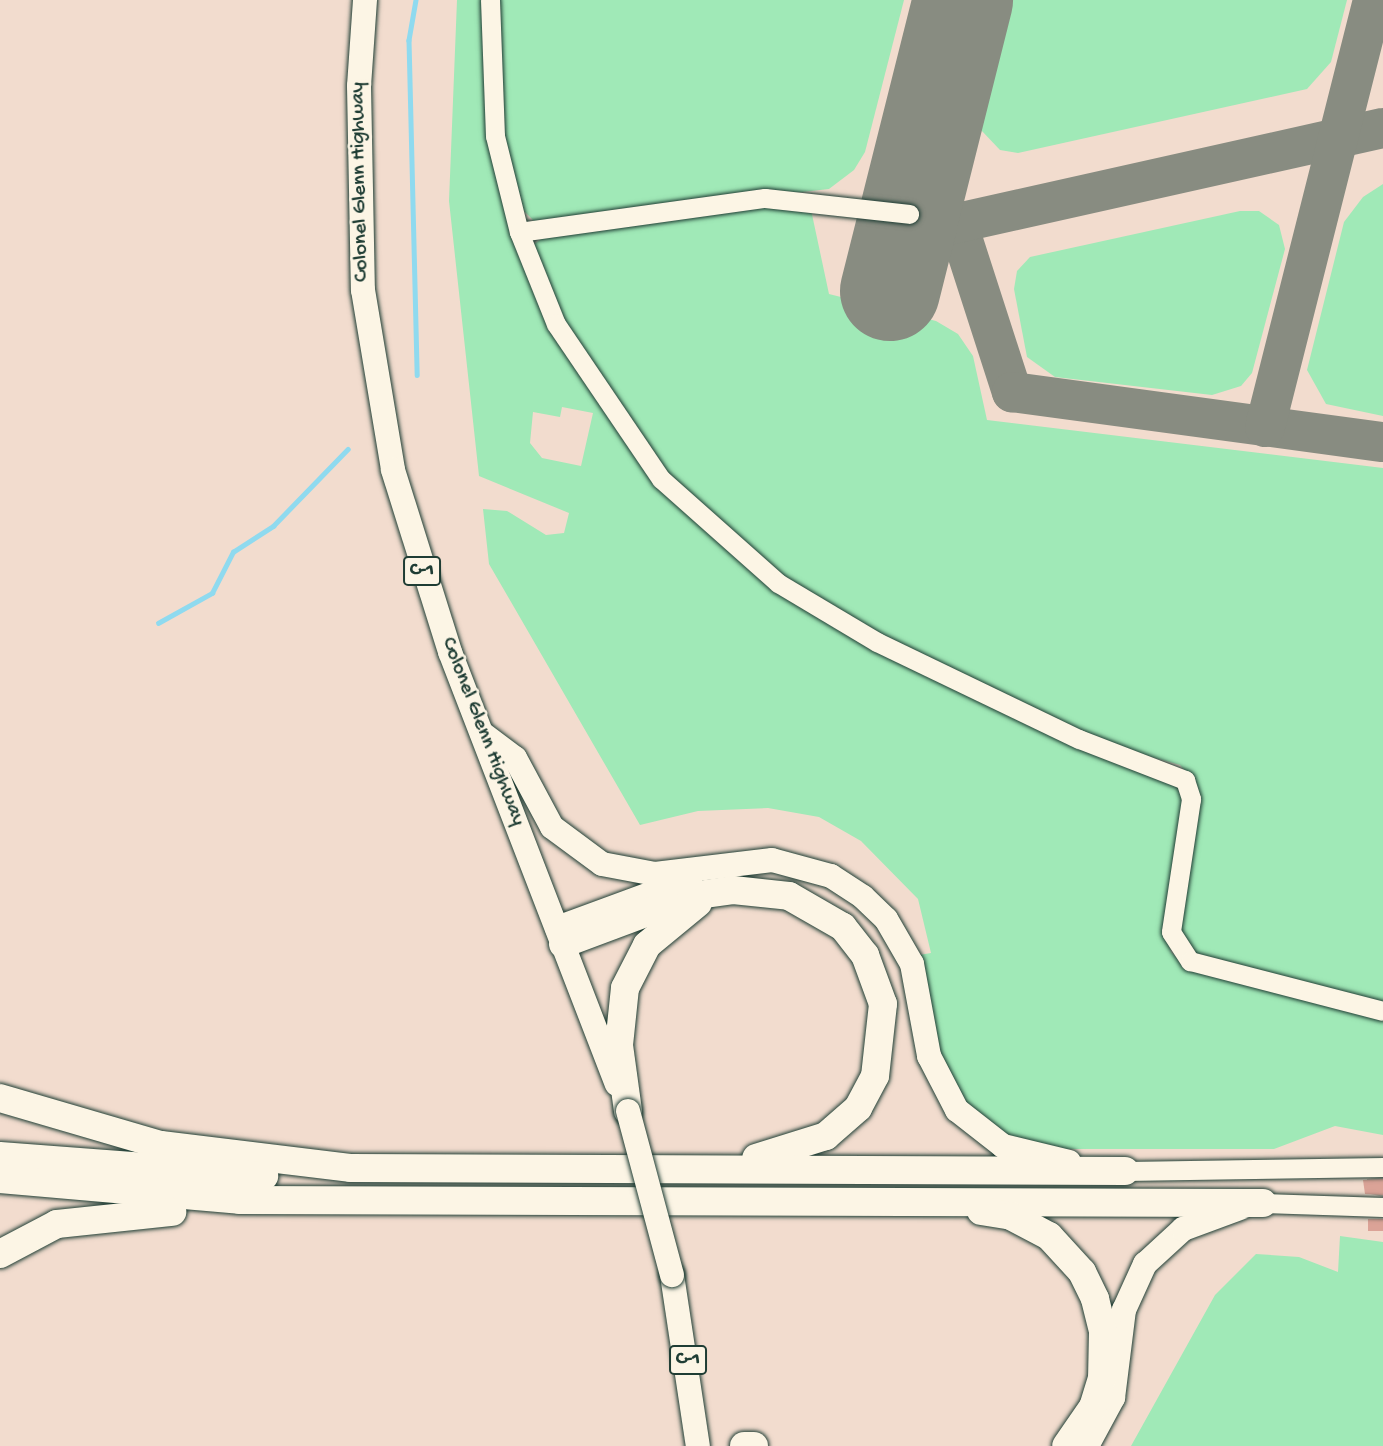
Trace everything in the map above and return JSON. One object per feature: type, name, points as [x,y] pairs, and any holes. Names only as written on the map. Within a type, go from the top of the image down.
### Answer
[{"type":"highway","points":[[560,936],[691,896],[775,892],[818,908],[843,927],[874,971],[885,1033],[869,1092],[844,1122],[787,1153],[708,1170]]},
{"type":"highway","points":[[628,1111],[618,1026],[630,972],[658,933],[711,894]]},
{"type":"highway","points":[[0,1098],[161,1145],[349,1168],[1125,1171]]},
{"type":"highway","points":[[0,1156],[203,1175],[331,1176],[349,1168]]},
{"type":"highway","points":[[0,1180],[239,1200],[920,1199],[1263,1203]]},
{"type":"highway","points":[[920,1199],[1023,1221],[1060,1246],[1082,1272],[1100,1315],[1104,1364],[1093,1407],[1066,1446]]},
{"type":"highway","points":[[0,1254],[38,1231],[74,1220],[222,1211],[239,1200]]},
{"type":"highway","points":[[744,1446],[754,1446]]},
{"type":"main road","name":"Colonel Glenn Highway","points":[[365,0],[359,124],[363,290],[371,359],[414,547],[628,1111],[672,1275],[698,1446]]},
{"type":"main road","points":[[483,734],[515,758],[552,827],[588,857],[636,873],[707,867],[752,858],[793,863],[863,897],[909,957],[935,1074],[970,1124],[1031,1156],[1125,1171]]},
{"type":"main road","points":[[560,936],[707,867]]},
{"type":"main road","points":[[1087,1446],[1113,1398],[1124,1310],[1145,1264],[1191,1224],[1263,1203]]},
{"type":"street","points":[[489,0],[495,136],[519,232],[556,324],[621,424],[696,516],[778,583],[877,642],[1079,739],[1185,780],[1191,799],[1171,932],[1190,961],[1383,1011]]},
{"type":"street","points":[[519,232],[782,197],[909,214]]},
{"type":"street","points":[[1341,1167],[1383,1158]]},
{"type":"street","points":[[1125,1171],[1383,1167]]},
{"type":"street","points":[[1296,1170],[1296,1203]]},
{"type":"street","points":[[1341,1205],[1383,1196]]},
{"type":"street","points":[[1263,1203],[1383,1207]]},
{"type":"street","points":[[1341,1205],[1360,1216],[1383,1217]]},
{"type":"green space","points":[[457,0],[484,0],[511,226],[607,413],[760,575],[1168,773],[1181,791],[1183,812],[1166,935],[1171,952],[1189,970],[1383,1018],[1383,1135],[1335,1126],[1274,1149],[1043,1149],[1008,1139],[962,1101],[938,1058],[919,955],[931,953],[918,899],[861,841],[819,817],[768,808],[698,811],[640,825],[489,564],[483,509],[507,511],[546,535],[564,533],[569,513],[479,476],[449,201]],"holes":[[[562,407],[593,413],[581,466],[542,458],[530,443],[533,412],[560,417]]]},
{"type":"green space","points":[[494,0],[904,0],[865,152],[854,170],[829,189],[535,222],[521,208],[502,132]]},
{"type":"green space","points":[[1009,0],[1347,0],[1331,62],[1307,89],[1018,153],[1000,150],[981,130]]},
{"type":"green space","points":[[1383,184],[1383,416],[1326,404],[1307,370],[1344,222],[1363,197]]},
{"type":"green space","points":[[810,205],[829,294],[936,321],[958,334],[973,356],[987,420],[1383,468],[1383,1006],[1193,958],[1180,946],[1189,775],[1180,765],[1091,740],[877,637],[769,570],[665,477],[562,322],[535,255],[534,244],[544,237],[731,206]]},
{"type":"green space","points":[[1240,211],[1259,211],[1279,225],[1285,249],[1252,373],[1241,386],[1212,395],[1055,377],[1027,357],[1014,289],[1017,271],[1030,257]]},
{"type":"green space","points":[[1340,1236],[1383,1242],[1383,1446],[1131,1446],[1215,1295],[1256,1254],[1299,1257],[1338,1272]]},
{"type":"building","points":[[1383,1179],[1383,1195],[1365,1194],[1363,1180]]},
{"type":"building","points":[[1368,1219],[1383,1219],[1383,1231],[1368,1231]]},
{"type":"waterway","points":[[416,0],[409,40],[417,375]]},
{"type":"waterway","points":[[158,623],[212,593],[233,552],[273,526],[348,449]]},
{"type":"taxiway","points":[[1265,427],[1373,0]]},
{"type":"taxiway","points":[[904,235],[1383,128]]},
{"type":"taxiway","points":[[958,225],[1012,392],[1383,442]]},
{"type":"runway","points":[[890,291],[963,0]]}]
